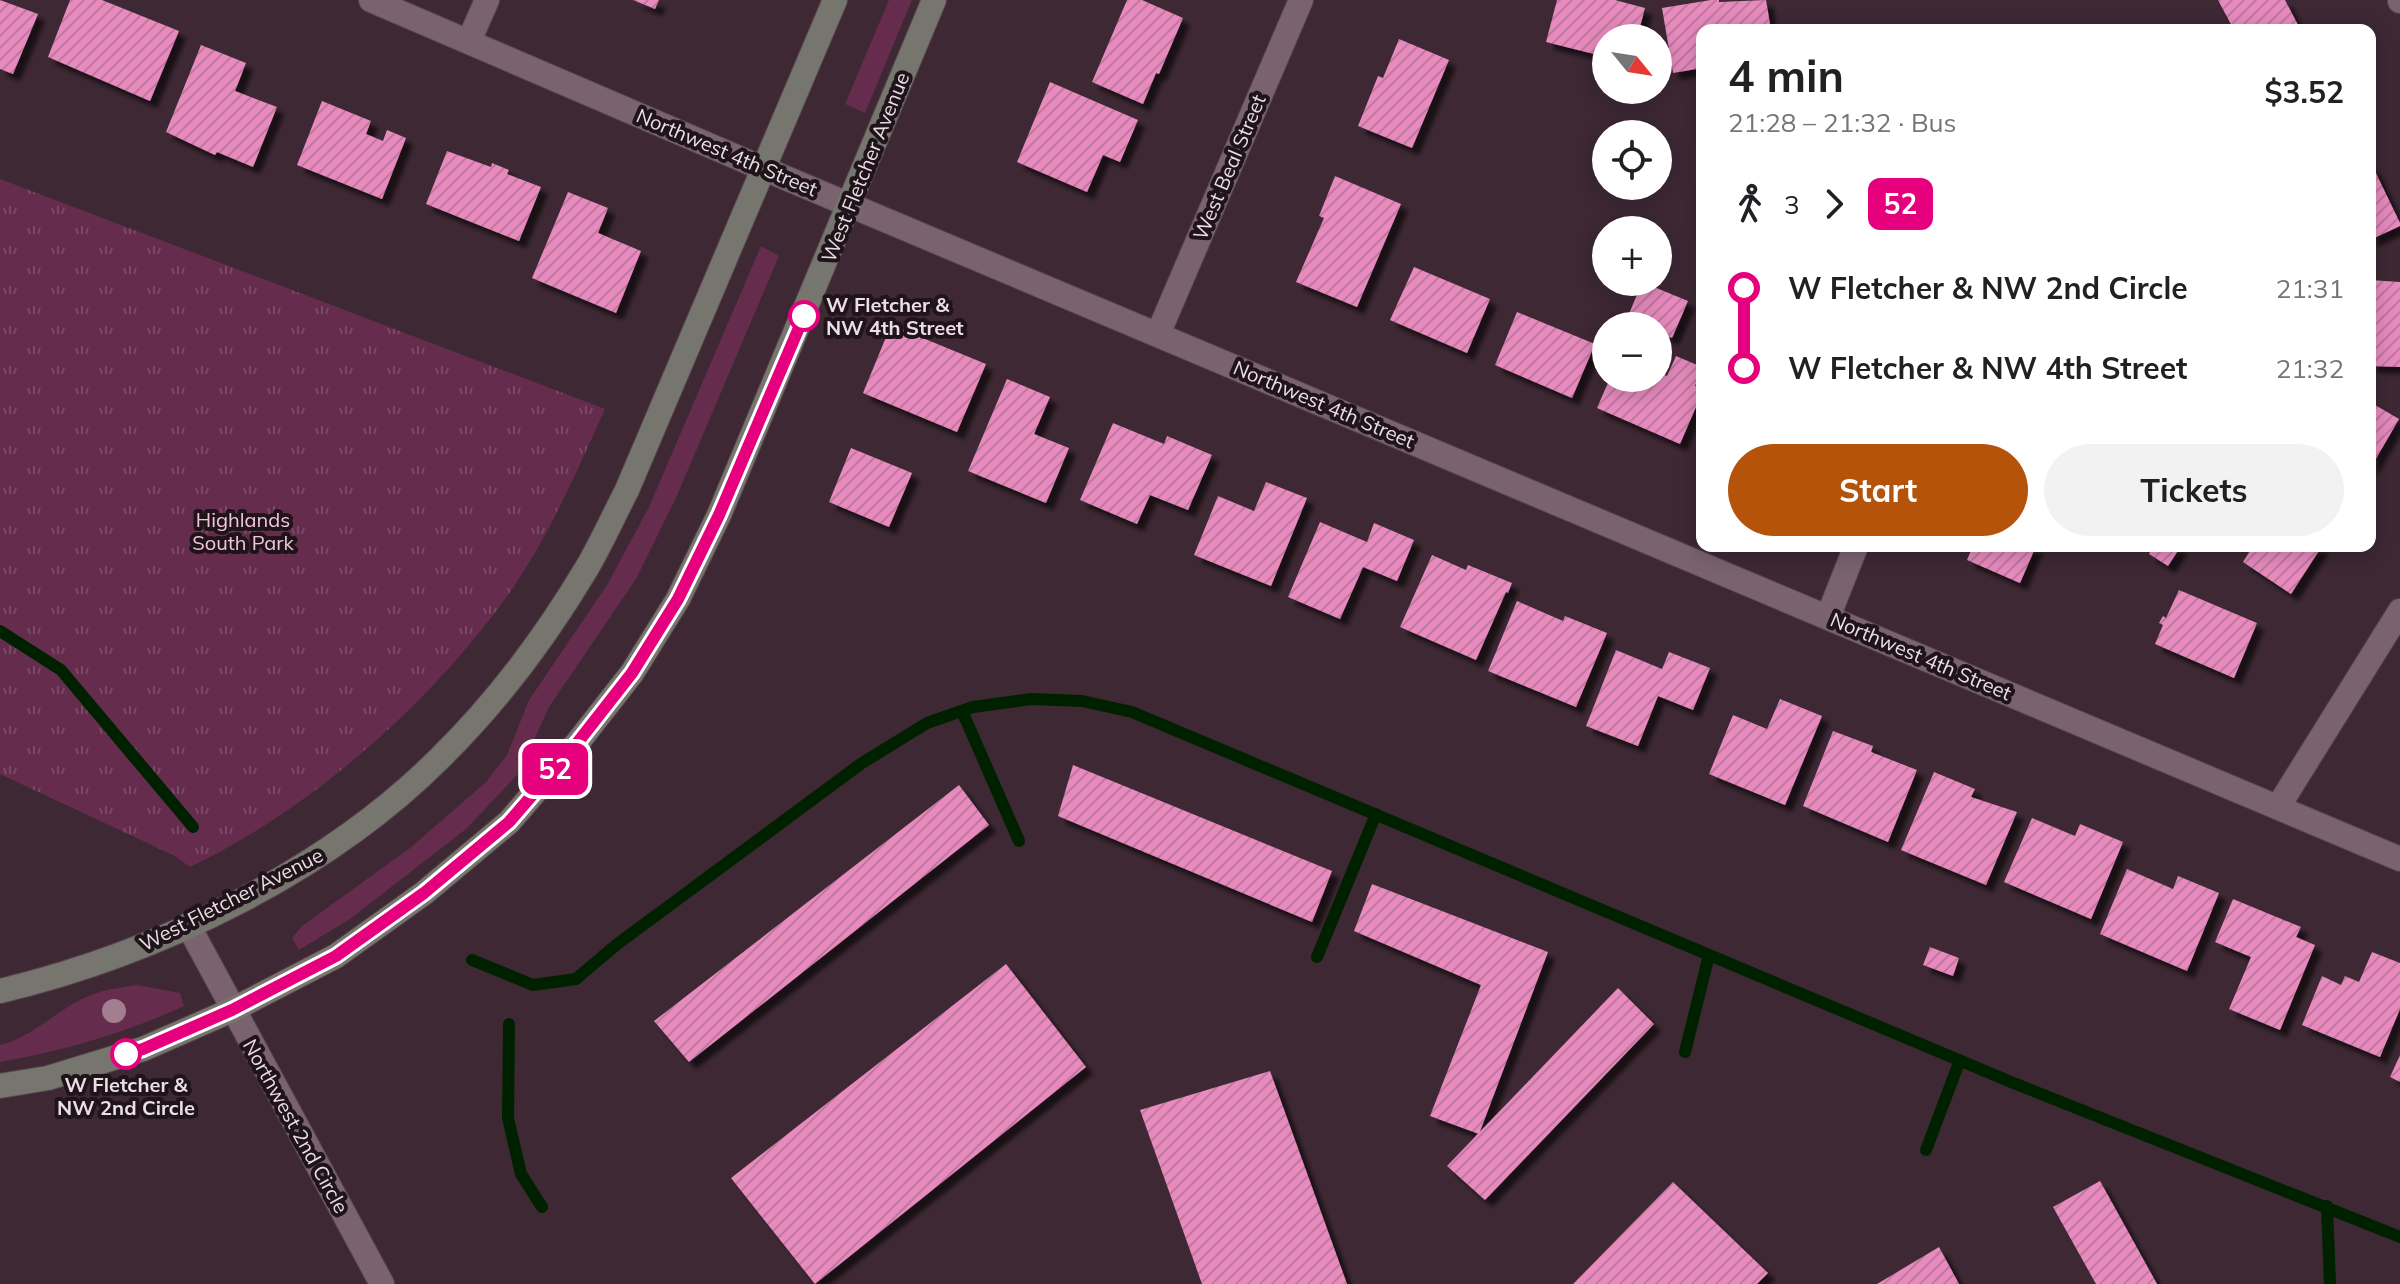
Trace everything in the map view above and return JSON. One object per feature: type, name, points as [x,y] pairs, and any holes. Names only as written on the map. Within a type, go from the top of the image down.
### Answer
[{"type":"main road","name":"West Fletcher Avenue","points":[[0,991],[60,977],[150,943],[307,862],[387,806],[440,758],[483,711],[544,633],[588,565],[627,490],[835,0]]},
{"type":"main road","name":"West Fletcher Avenue","points":[[0,1086],[48,1078],[143,1049],[232,1010],[336,956],[424,893],[509,822],[578,742],[623,684],[678,599],[719,515],[934,0]]},
{"type":"street","name":"Northwest 4th Street","points":[[371,0],[2400,859]]},
{"type":"street","points":[[469,41],[487,0]]},
{"type":"street","name":"West Beal Street","points":[[1158,334],[1301,0]]},
{"type":"street","points":[[1828,617],[1854,552]]},
{"type":"street","points":[[2278,807],[2400,611]]},
{"type":"street","name":"Northwest 2nd Circle","points":[[188,925],[382,1284]]},
{"type":"green space","points":[[889,0],[912,0],[865,113],[845,104]]},
{"type":"green space","name":"Highlands South Park","points":[[0,179],[605,409],[562,503],[524,571],[479,633],[444,673],[407,712],[324,784],[236,843],[190,867],[175,856],[0,774]]},
{"type":"green space","points":[[761,246],[779,256],[676,498],[636,579],[549,707],[519,773],[466,829],[350,919],[299,950],[292,938],[302,926],[410,848],[485,783],[507,755],[529,700],[607,585],[649,507]]},
{"type":"green space","points":[[137,985],[180,993],[184,1006],[94,1040],[0,1062],[0,1045],[32,1031],[71,1005],[102,991]]},
{"type":"building","points":[[0,0],[38,14],[13,74],[0,69]]},
{"type":"building","points":[[70,0],[102,0],[179,31],[150,101],[48,57]]},
{"type":"building","points":[[633,0],[659,0],[655,9]]},
{"type":"building","points":[[1127,0],[1142,0],[1183,18],[1143,104],[1092,82]]},
{"type":"building","points":[[1557,0],[1615,0],[1645,8],[1641,24],[1592,24],[1592,54],[1546,42]]},
{"type":"building","points":[[1711,0],[1766,0],[1770,24],[1696,24],[1696,69],[1673,73],[1672,24],[1665,24],[1662,8]]},
{"type":"building","points":[[2218,0],[2285,0],[2297,24],[2231,24]]},
{"type":"building","points":[[1399,39],[1449,60],[1412,148],[1358,126],[1378,76],[1383,78]]},
{"type":"building","points":[[201,45],[246,63],[235,91],[277,107],[253,167],[217,152],[215,155],[166,132]]},
{"type":"building","points":[[1050,82],[1138,120],[1120,162],[1103,155],[1087,192],[1017,162]]},
{"type":"building","points":[[322,101],[371,121],[366,134],[383,141],[387,130],[406,138],[382,199],[297,165]]},
{"type":"building","points":[[447,151],[491,167],[492,163],[509,170],[507,174],[541,187],[519,241],[426,204]]},
{"type":"building","points":[[2376,173],[2400,223],[2400,226],[2376,237]]},
{"type":"building","points":[[1335,176],[1401,204],[1357,307],[1296,282],[1324,218],[1319,216]]},
{"type":"building","points":[[568,192],[608,208],[598,233],[641,251],[616,313],[532,278]]},
{"type":"building","points":[[1414,267],[1490,299],[1467,353],[1390,320]]},
{"type":"building","points":[[2376,280],[2400,282],[2400,367],[2376,366]]},
{"type":"building","points":[[1672,294],[1688,301],[1672,338],[1672,312],[1630,312],[1636,296]]},
{"type":"building","points":[[1517,312],[1592,343],[1592,351],[1572,398],[1495,365]]},
{"type":"building","points":[[891,325],[986,364],[957,432],[863,393]]},
{"type":"building","points":[[1676,356],[1696,364],[1696,407],[1680,444],[1597,408],[1604,392],[1672,392],[1672,365]]},
{"type":"building","points":[[1007,379],[1050,397],[1034,434],[1069,448],[1046,503],[968,471]]},
{"type":"building","points":[[2376,406],[2399,419],[2376,459]]},
{"type":"building","points":[[1113,423],[1164,444],[1167,436],[1212,455],[1188,510],[1150,495],[1137,524],[1080,500]]},
{"type":"building","points":[[851,448],[912,473],[889,527],[829,502]]},
{"type":"building","points":[[1266,482],[1307,498],[1271,586],[1194,555],[1218,496],[1254,511]]},
{"type":"building","points":[[1320,522],[1367,542],[1374,523],[1414,540],[1397,581],[1363,567],[1340,619],[1288,597]]},
{"type":"building","points":[[1970,552],[2033,552],[2020,583],[1967,560]]},
{"type":"building","points":[[2150,552],[2177,552],[2168,566]]},
{"type":"building","points":[[2249,552],[2318,552],[2291,594],[2243,562]]},
{"type":"building","points":[[1432,555],[1466,570],[1468,565],[1512,583],[1476,660],[1400,627]]},
{"type":"building","points":[[2179,590],[2257,623],[2234,678],[2155,644],[2163,625],[2159,623],[2163,616],[2166,618]]},
{"type":"building","points":[[1517,601],[1563,621],[1565,616],[1607,633],[1576,707],[1488,671]]},
{"type":"building","points":[[1616,650],[1662,669],[1669,652],[1710,668],[1693,710],[1658,696],[1638,746],[1586,726]]},
{"type":"building","points":[[1780,699],[1822,716],[1785,805],[1709,774],[1733,715],[1767,729]]},
{"type":"building","points":[[1833,731],[1873,746],[1871,752],[1917,770],[1888,842],[1803,806]]},
{"type":"building","points":[[1073,765],[1332,871],[1312,922],[1058,816]]},
{"type":"building","points":[[1934,772],[1975,789],[1971,797],[2017,812],[1986,885],[1901,850]]},
{"type":"building","points":[[959,785],[989,825],[689,1062],[654,1021]]},
{"type":"building","points":[[2032,818],[2075,836],[2080,824],[2123,842],[2091,919],[2004,882]]},
{"type":"building","points":[[2127,869],[2173,889],[2178,876],[2219,893],[2187,971],[2100,934]]},
{"type":"building","points":[[1372,884],[1548,952],[1479,1134],[1430,1116],[1481,985],[1354,931]]},
{"type":"building","points":[[2233,899],[2301,927],[2296,937],[2315,945],[2280,1030],[2229,1009],[2251,957],[2215,942]]},
{"type":"building","points":[[1930,947],[1959,958],[1953,976],[1923,965]]},
{"type":"building","points":[[2372,952],[2400,963],[2400,1009],[2380,1057],[2302,1025],[2322,976],[2341,985],[2345,976],[2359,982]]},
{"type":"building","points":[[1006,964],[1086,1067],[815,1284],[731,1178]]},
{"type":"building","points":[[1618,988],[1654,1024],[1485,1200],[1447,1166]]},
{"type":"building","points":[[2400,1055],[2400,1082],[2390,1077]]},
{"type":"building","points":[[1270,1071],[1347,1284],[1202,1284],[1140,1110]]},
{"type":"building","points":[[2100,1181],[2157,1284],[2096,1284],[2053,1207]]},
{"type":"building","points":[[1673,1182],[1768,1273],[1757,1284],[1573,1284]]},
{"type":"building","points":[[1939,1247],[1959,1284],[1877,1284]]},
{"type":"waterway","points":[[0,631],[61,670],[193,827]]},
{"type":"waterway","points":[[472,960],[533,985],[576,979],[616,945],[862,763],[927,723],[973,707],[1032,699],[1082,701],[1132,712],[2011,1082],[2400,1237]]},
{"type":"waterway","points":[[962,711],[1019,841]]},
{"type":"waterway","points":[[1317,957],[1376,814]]},
{"type":"waterway","points":[[1685,1052],[1709,955]]},
{"type":"waterway","points":[[509,1024],[508,1118],[521,1174],[542,1207]]},
{"type":"waterway","points":[[1926,1150],[1960,1060]]},
{"type":"waterway","points":[[2327,1206],[2330,1284]]},
{"type":"bus line","name":"52","points":[[126,1054],[232,1010],[336,956],[424,893],[509,822],[632,673],[678,599],[758,428],[804,316]]},
{"type":"place","name":"W Fletcher & NW 4th Street","points":[[804,316]]},
{"type":"place","name":"W Fletcher & NW 2nd Circle","points":[[126,1054]]}]
